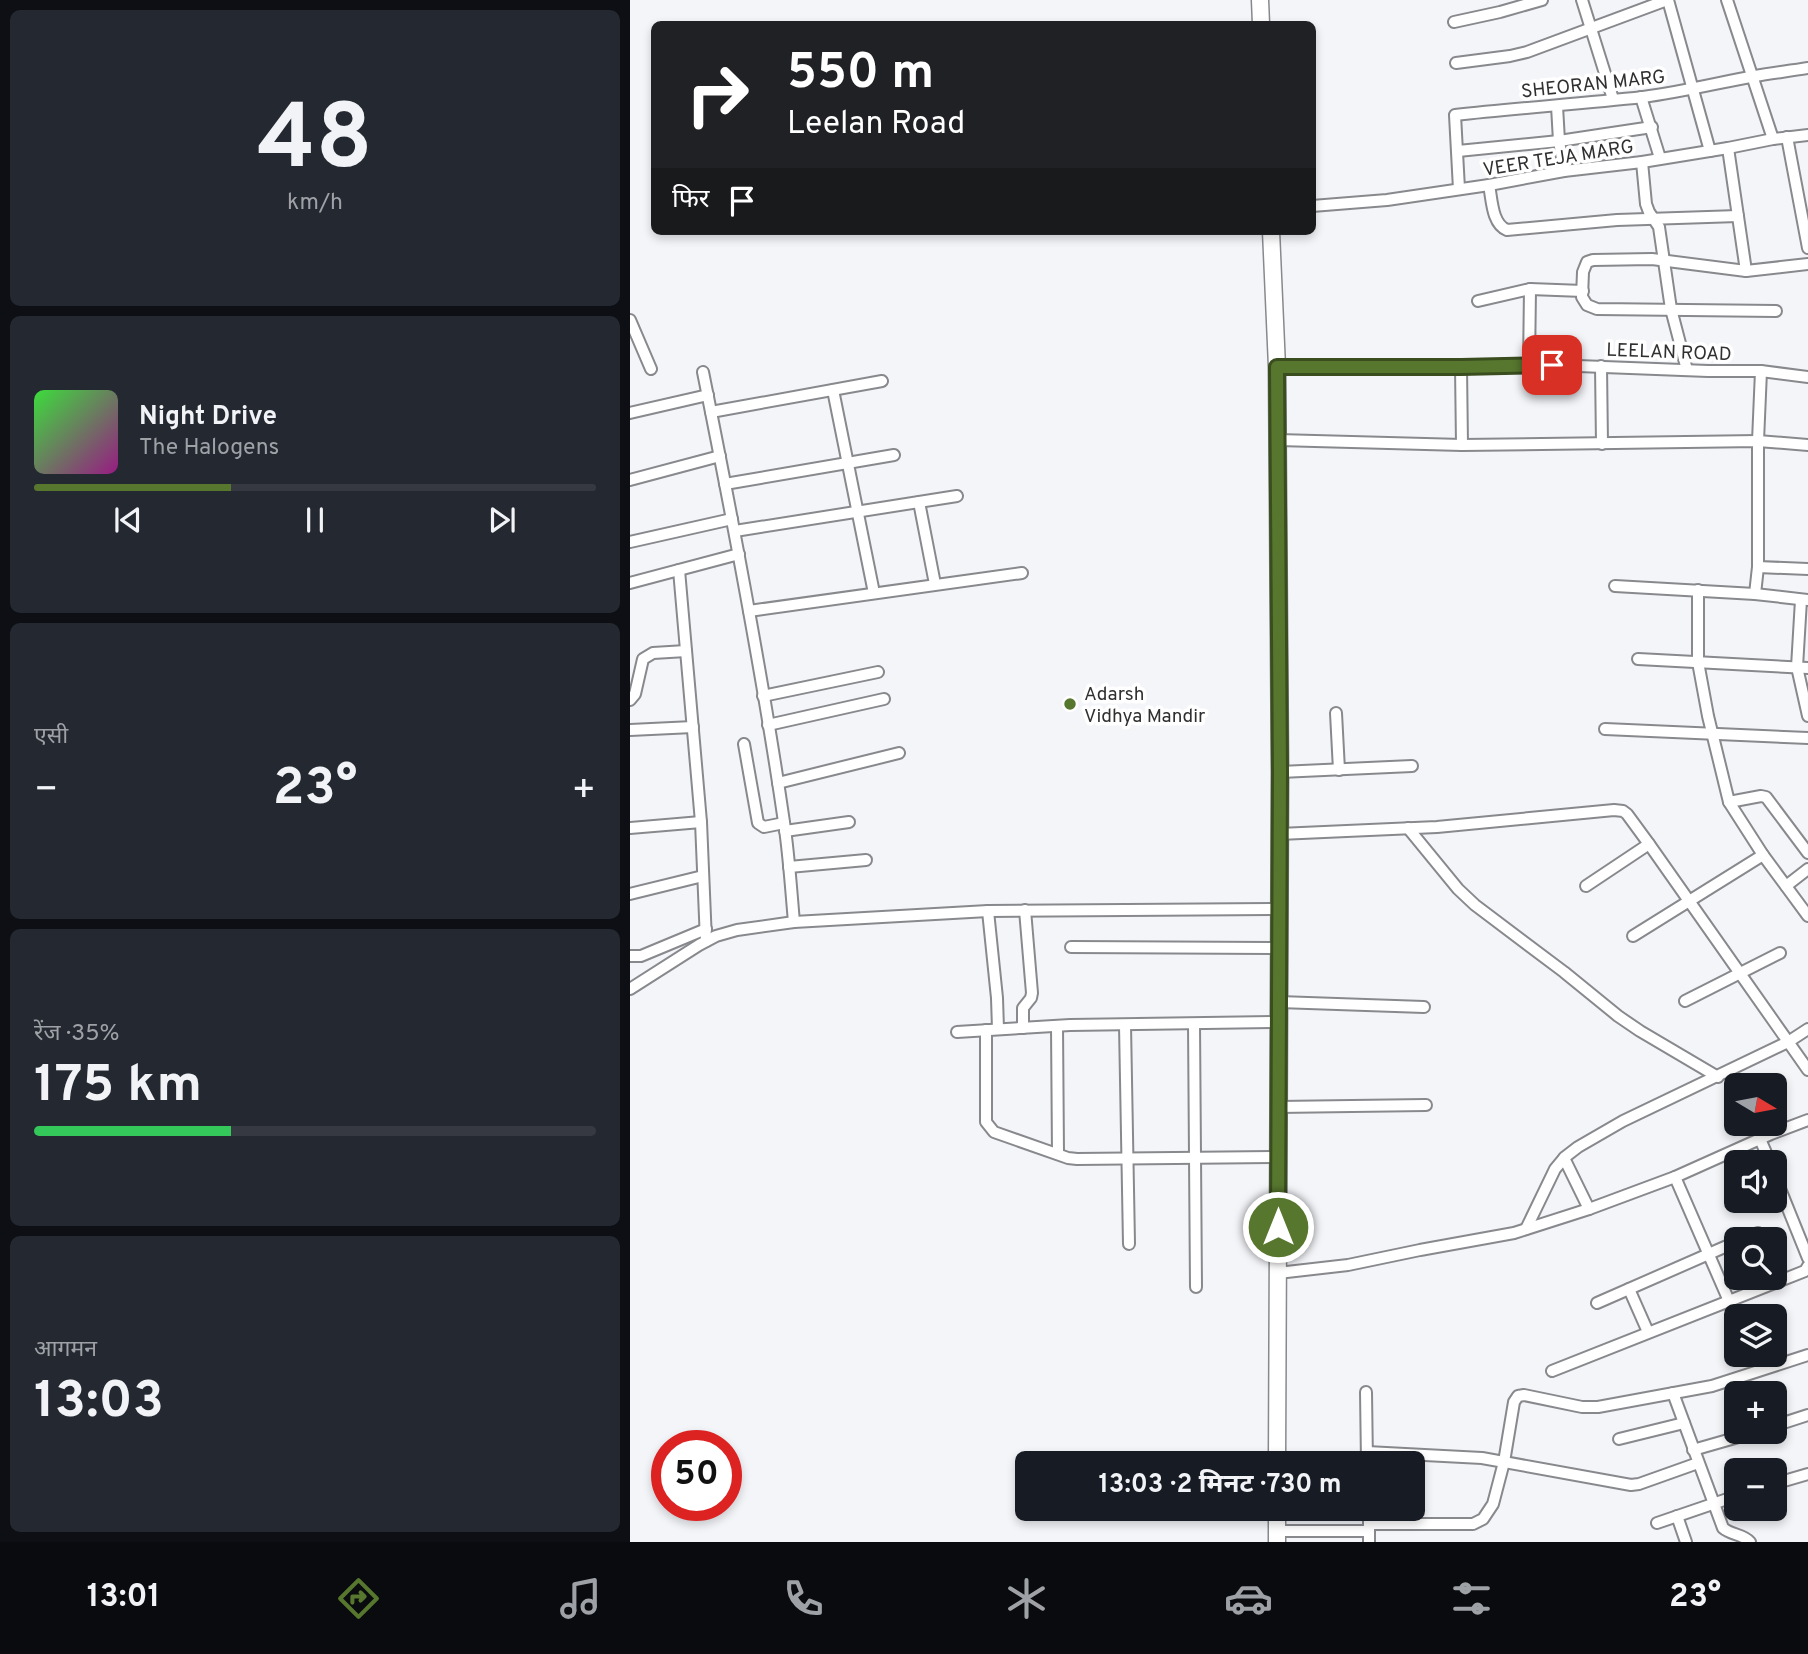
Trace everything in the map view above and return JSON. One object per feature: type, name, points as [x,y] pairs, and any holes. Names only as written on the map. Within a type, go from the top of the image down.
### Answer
[{"type":"main road","points":[[1260,0],[1261,21]]},
{"type":"main road","points":[[1271,235],[1277,367],[1280,772],[1277,1451]]},
{"type":"street","points":[[1454,22],[1542,0]]},
{"type":"street","points":[[1582,0],[1613,99]]},
{"type":"street","points":[[1456,63],[1527,52],[1667,0],[1710,151]]},
{"type":"street","points":[[1727,0],[1773,139]]},
{"type":"street","name":"SHEORAN MARG","points":[[1460,189],[1455,115],[1641,97],[1808,68]]},
{"type":"street","points":[[1641,97],[1660,158]]},
{"type":"street","points":[[1557,106],[1564,171]]},
{"type":"street","points":[[1458,150],[1559,141],[1652,127]]},
{"type":"street","name":"VEER TEJA MARG","points":[[1316,206],[1387,200],[1808,135]]},
{"type":"street","points":[[1787,137],[1808,248]]},
{"type":"street","points":[[1728,148],[1746,271]]},
{"type":"street","points":[[1642,162],[1646,204],[1658,227],[1671,309],[1687,370]]},
{"type":"street","points":[[1489,185],[1497,222],[1507,230],[1617,220],[1738,216]]},
{"type":"street","points":[[1776,311],[1597,309],[1584,301],[1583,272],[1587,262],[1593,260],[1663,260],[1746,271],[1808,264]]},
{"type":"street","points":[[1478,301],[1530,289],[1583,290]]},
{"type":"street","points":[[1530,289],[1530,365]]},
{"type":"street","points":[[630,320],[651,369]]},
{"type":"street","points":[[1601,366],[1602,444]]},
{"type":"street","name":"LEELAN ROAD","points":[[1277,367],[1601,366],[1761,371],[1808,377]]},
{"type":"street","points":[[1461,367],[1462,445]]},
{"type":"street","points":[[1755,594],[1758,567],[1761,371]]},
{"type":"street","points":[[703,372],[735,531],[778,783],[794,922]]},
{"type":"street","points":[[711,412],[882,381]]},
{"type":"street","points":[[833,390],[874,593]]},
{"type":"street","points":[[630,413],[708,395]]},
{"type":"street","points":[[1278,440],[1462,445],[1758,441],[1808,445]]},
{"type":"street","points":[[725,484],[894,455]]},
{"type":"street","points":[[630,480],[720,456]]},
{"type":"street","points":[[735,531],[957,496]]},
{"type":"street","points":[[919,502],[935,584]]},
{"type":"street","points":[[630,542],[732,519]]},
{"type":"street","points":[[630,583],[739,554]]},
{"type":"street","points":[[1758,567],[1808,569]]},
{"type":"street","points":[[679,570],[701,822],[706,941]]},
{"type":"street","points":[[748,611],[1022,573]]},
{"type":"street","points":[[1615,586],[1755,594],[1805,600],[1802,667],[1808,716]]},
{"type":"street","points":[[1698,590],[1698,662],[1729,802],[1763,855],[1807,913]]},
{"type":"street","points":[[630,700],[635,694],[640,665],[647,655],[686,651]]},
{"type":"street","points":[[1638,659],[1802,667]]},
{"type":"street","points":[[763,696],[878,672]]},
{"type":"street","points":[[768,725],[884,699]]},
{"type":"street","points":[[1336,713],[1339,770]]},
{"type":"street","points":[[630,730],[693,727]]},
{"type":"street","points":[[1605,729],[1808,738]]},
{"type":"street","points":[[744,744],[758,823],[764,827],[785,827],[849,822]]},
{"type":"street","points":[[778,783],[899,753]]},
{"type":"street","points":[[1280,772],[1412,766]]},
{"type":"street","points":[[1729,802],[1766,797],[1808,853]]},
{"type":"street","points":[[1279,834],[1437,827],[1628,809],[1627,814],[1808,1070]]},
{"type":"street","points":[[630,828],[701,822]]},
{"type":"street","points":[[1408,828],[1458,889],[1475,905],[1618,1016],[1718,1077]]},
{"type":"street","points":[[1587,886],[1649,844]]},
{"type":"street","points":[[1633,936],[1763,855]]},
{"type":"street","points":[[789,867],[866,860]]},
{"type":"street","points":[[1786,886],[1808,869]]},
{"type":"street","points":[[630,894],[703,876]]},
{"type":"street","points":[[630,989],[716,936],[737,930],[794,922],[1025,910],[1279,909]]},
{"type":"street","points":[[1023,1028],[1023,1008],[1032,993],[1025,910]]},
{"type":"street","points":[[988,911],[998,1029]]},
{"type":"street","points":[[630,956],[641,956],[706,929]]},
{"type":"street","points":[[1071,947],[1279,948]]},
{"type":"street","points":[[1685,1001],[1780,953]]},
{"type":"street","points":[[1279,1002],[1424,1007]]},
{"type":"street","points":[[957,1032],[1057,1026],[1279,1023]]},
{"type":"street","points":[[1194,1024],[1196,1287]]},
{"type":"street","points":[[1125,1025],[1129,1244]]},
{"type":"street","points":[[1057,1026],[1058,1154]]},
{"type":"street","points":[[1526,1229],[1555,1169],[1578,1147],[1623,1121],[1718,1077],[1808,1029]]},
{"type":"street","points":[[986,1030],[986,1116],[989,1127],[994,1132],[1077,1159],[1278,1157]]},
{"type":"street","points":[[1278,1107],[1426,1105]]},
{"type":"street","points":[[1278,1273],[1348,1265],[1526,1229],[1675,1177],[1808,1119]]},
{"type":"street","points":[[1760,1139],[1765,1150]]},
{"type":"street","points":[[1564,1158],[1589,1209]]},
{"type":"street","points":[[1675,1177],[1729,1301]]},
{"type":"street","points":[[1787,1206],[1808,1258]]},
{"type":"street","points":[[1597,1303],[1724,1247]]},
{"type":"street","points":[[1552,1371],[1805,1271],[1808,1266]]},
{"type":"street","points":[[1629,1289],[1648,1332]]},
{"type":"street","points":[[1277,1536],[1369,1532],[1478,1522],[1489,1513],[1493,1504],[1504,1462],[1514,1402],[1518,1396],[1590,1408],[1712,1386],[1808,1355]]},
{"type":"street","points":[[1366,1391],[1367,1451]]},
{"type":"street","points":[[1673,1393],[1723,1528],[1750,1542]]},
{"type":"street","points":[[1787,1422],[1808,1415]]},
{"type":"street","points":[[1619,1439],[1684,1423]]},
{"type":"street","points":[[1693,1450],[1724,1441]]},
{"type":"street","points":[[1425,1458],[1482,1458],[1631,1485],[1698,1463]]},
{"type":"street","points":[[1787,1481],[1808,1474]]},
{"type":"street","points":[[1657,1523],[1724,1500]]},
{"type":"street","points":[[1677,1516],[1686,1542]]},
{"type":"place","name":"Adarsh Vidhya Mandir","points":[[1070,704]]},
{"type":"route","points":[[1278,1227],[1280,772],[1277,367],[1552,365]]}]
